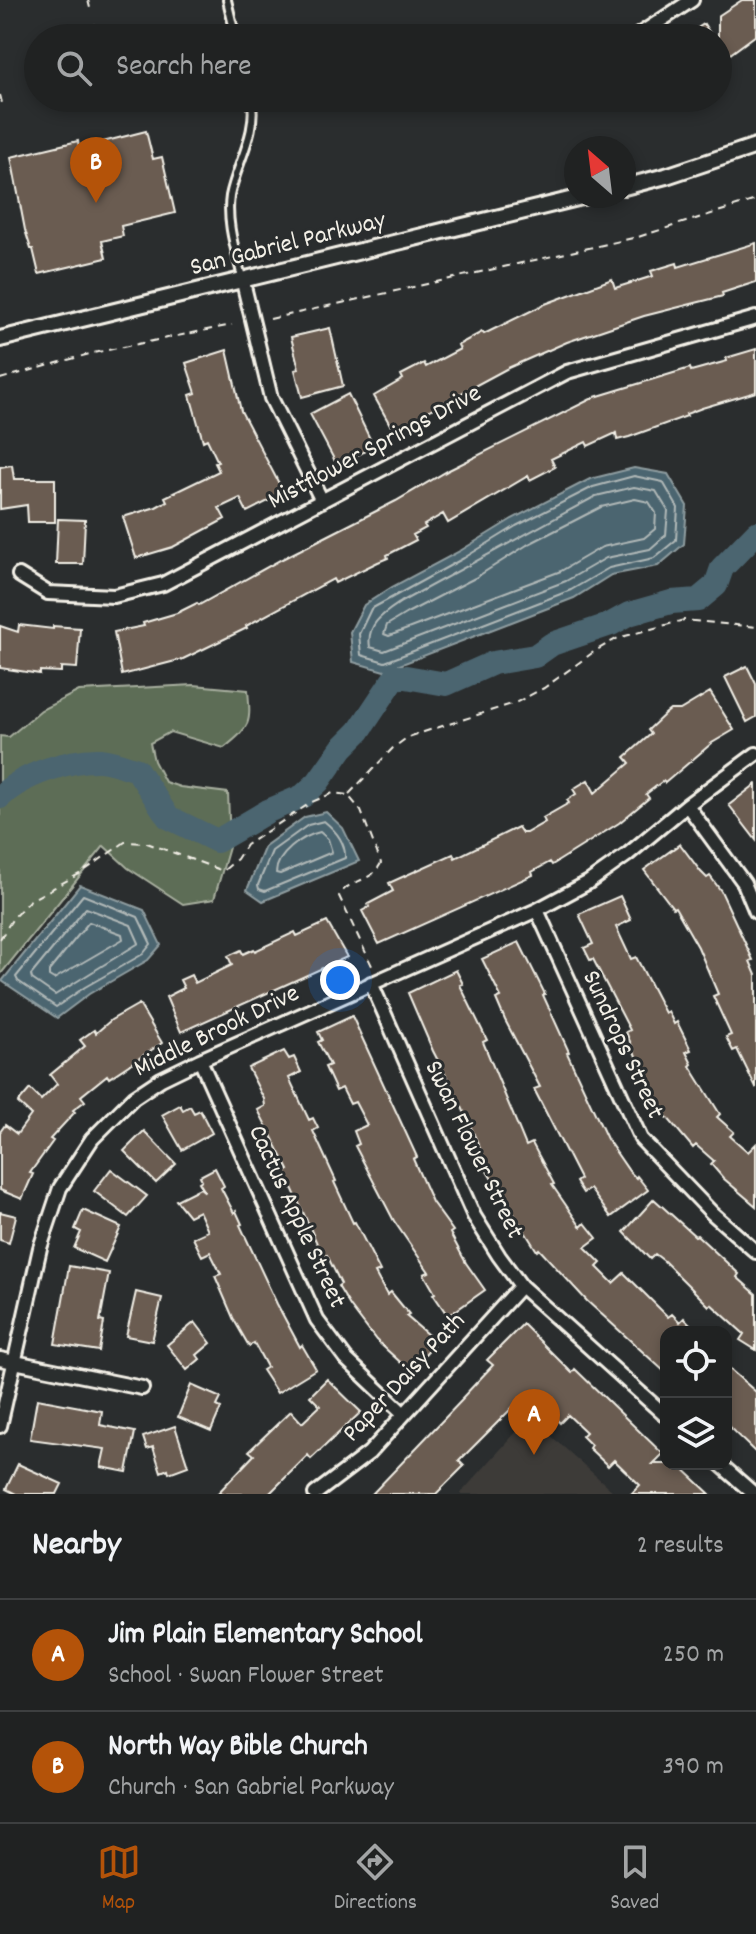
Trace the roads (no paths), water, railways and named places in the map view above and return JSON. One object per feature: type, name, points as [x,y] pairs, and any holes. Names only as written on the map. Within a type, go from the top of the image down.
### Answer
[{"type":"street","points":[[655,24],[692,0]]},
{"type":"street","points":[[636,184],[756,146]]},
{"type":"street","name":"San Gabriel Parkway","points":[[0,339],[564,202]]},
{"type":"street","points":[[243,282],[271,398],[322,501]]},
{"type":"street","name":"Mistflower Springs Drive","points":[[19,575],[48,593],[114,596],[163,584],[567,372],[756,318]]},
{"type":"street","name":"Middle Brook Drive","points":[[0,1426],[49,1215],[60,1188],[92,1139],[134,1097],[161,1079],[200,1060],[537,910],[589,882],[756,754]]},
{"type":"street","points":[[687,805],[744,883],[756,912]]},
{"type":"street","name":"Sundrops Street","points":[[537,910],[641,1139],[712,1213],[756,1252]]},
{"type":"street","name":"Swan Flower Street","points":[[371,983],[474,1216],[521,1286],[660,1411]]},
{"type":"street","name":"Cactus Apple Street","points":[[200,1060],[317,1320],[346,1359],[404,1414]]},
{"type":"street","name":"Paper Daisy Path","points":[[315,1494],[369,1453],[521,1286]]},
{"type":"street","points":[[0,1359],[142,1388]]},
{"type":"street","points":[[727,1470],[754,1494]]},
{"type":"lane","points":[[227,0],[233,24]]},
{"type":"lane","points":[[243,282],[229,214],[230,196],[252,112]]},
{"type":"water","points":[[634,468],[668,474],[687,506],[684,544],[658,566],[611,575],[574,598],[384,671],[353,662],[350,632],[364,605],[512,519],[590,479]]},
{"type":"water","points":[[326,812],[343,828],[359,861],[263,901],[247,890],[265,846],[305,817]]},
{"type":"water","points":[[80,885],[144,910],[161,945],[148,960],[89,994],[57,1018],[2,981]]},
{"type":"waterway","points":[[0,797],[33,775],[47,770],[74,762],[109,761],[137,770],[168,817],[217,841],[268,811],[303,796],[359,731],[395,677],[446,684],[493,663],[535,656],[552,644],[611,624],[629,614],[671,602],[698,600],[716,585],[722,568],[756,533]]},
{"type":"place","name":"North Way Bible Church","points":[[96,203]]},
{"type":"place","name":"Jim Plain Elementary School","points":[[534,1455]]}]
